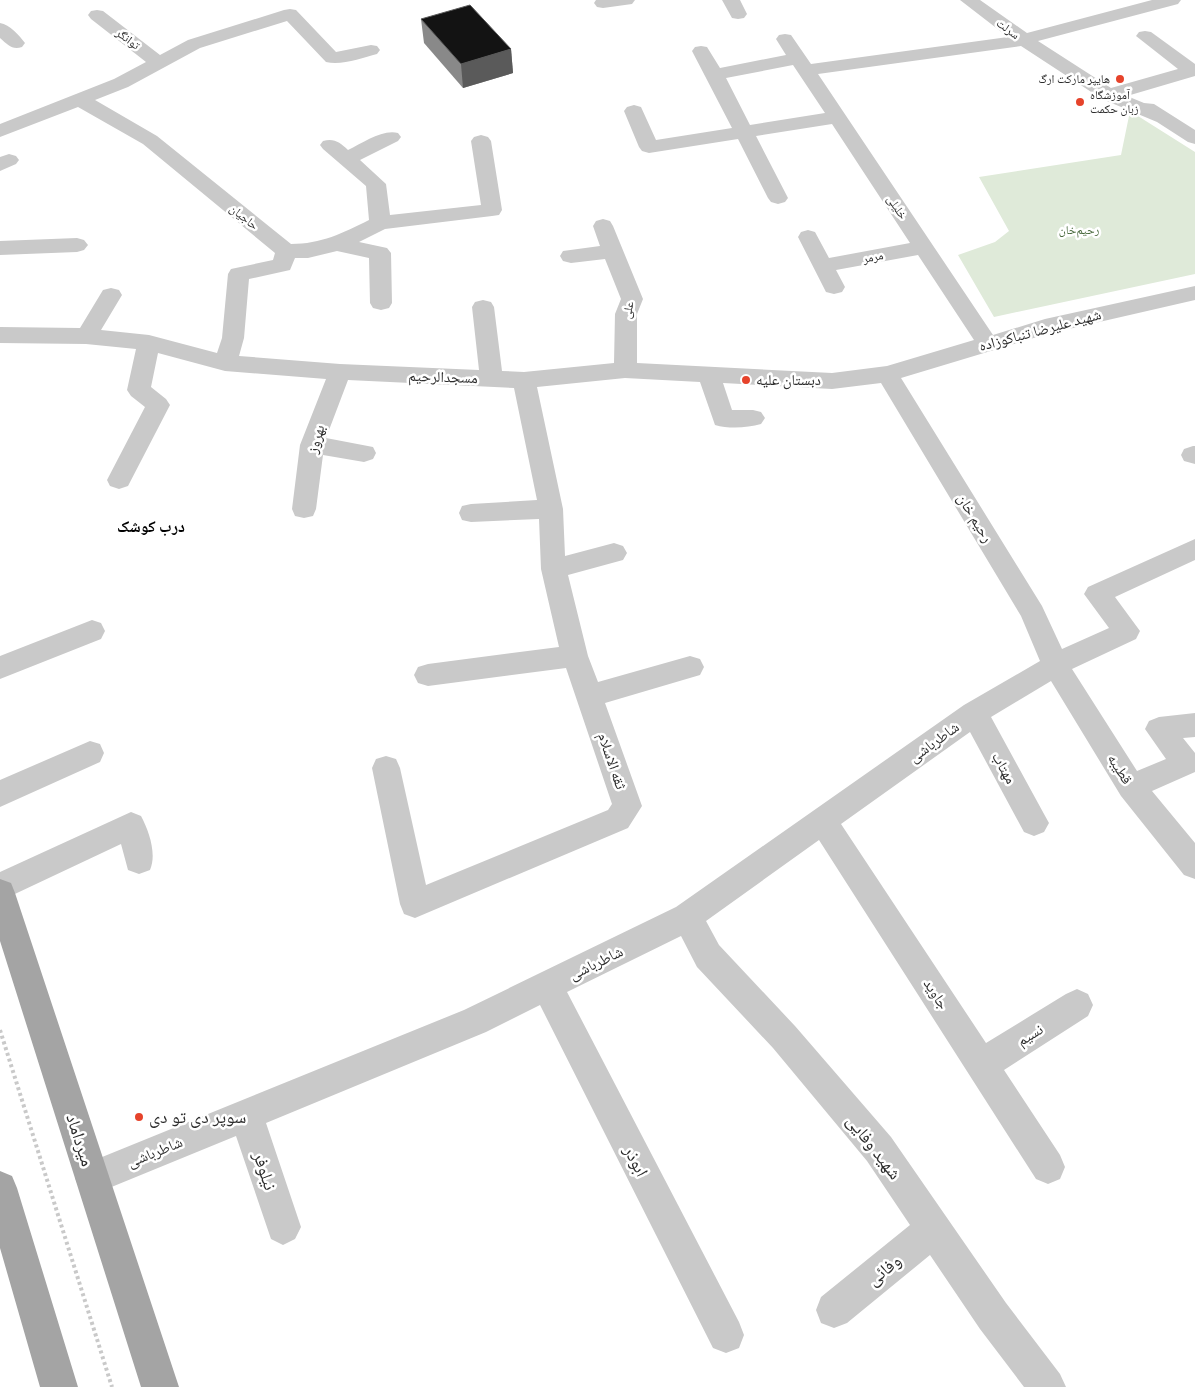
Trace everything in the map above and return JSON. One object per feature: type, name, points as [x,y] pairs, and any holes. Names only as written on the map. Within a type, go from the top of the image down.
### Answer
[{"type":"main road","name":"میرداماد","points":[[0,893],[160,1387]]},
{"type":"main road","points":[[2,1203],[59,1387]]},
{"type":"street","points":[[603,4],[626,0]]},
{"type":"street","name":"سرلت","points":[[969,0],[1048,57],[1162,118],[1195,138]]},
{"type":"street","points":[[715,75],[1023,40],[1172,0]]},
{"type":"street","points":[[0,131],[121,83],[194,44],[290,14],[332,58],[371,50]]},
{"type":"street","name":"توانگر","points":[[97,15],[159,63]]},
{"type":"street","points":[[0,28],[16,43]]},
{"type":"street","points":[[1145,36],[1194,71]]},
{"type":"street","name":"خلیلی","points":[[785,39],[988,344]]},
{"type":"street","points":[[701,52],[715,75],[778,198]]},
{"type":"street","points":[[1114,93],[1194,71]]},
{"type":"street","name":"حاجیان","points":[[79,100],[150,140],[286,252]]},
{"type":"street","points":[[634,111],[649,147],[837,117]]},
{"type":"street","points":[[346,159],[391,137]]},
{"type":"street","points":[[225,363],[232,338],[239,274],[282,265],[286,252],[308,251],[337,244],[380,223],[492,210],[481,141]]},
{"type":"street","points":[[330,146],[376,184],[380,223]]},
{"type":"street","name":"علی","points":[[603,226],[632,299],[626,314],[625,370]]},
{"type":"street","points":[[808,237],[834,286]]},
{"type":"street","points":[[337,244],[380,253],[380,303]]},
{"type":"street","points":[[0,248],[77,245]]},
{"type":"street","name":"مرمر","points":[[823,266],[924,247]]},
{"type":"street","points":[[571,256],[613,251]]},
{"type":"street","name":"شهید علیرضا تنباکوزاده","points":[[888,374],[1054,325],[1195,293]]},
{"type":"street","points":[[86,336],[111,295]]},
{"type":"street","points":[[483,307],[491,379]]},
{"type":"street","name":"مسجدالرحیم","points":[[0,334],[86,336],[149,343],[225,363],[340,372],[491,379],[524,380],[625,370],[832,381],[888,374]]},
{"type":"street","points":[[119,480],[158,405],[139,390],[149,343]]},
{"type":"street","name":"بهروز","points":[[304,509],[312,445],[340,372]]},
{"type":"street","points":[[709,374],[723,418],[753,418]]},
{"type":"street","name":"رحیم خان","points":[[888,374],[1032,613],[1055,665]]},
{"type":"street","name":"ثقه الاسلام","points":[[386,768],[415,904],[618,819],[627,806],[575,656],[554,569],[551,540],[551,509],[524,380]]},
{"type":"street","points":[[312,445],[364,453]]},
{"type":"street","points":[[471,514],[551,509]]},
{"type":"street","name":"شاطرباشی","points":[[92,1178],[475,1021],[688,917],[974,713],[1055,665],[1126,631],[1097,594],[1195,549]]},
{"type":"street","points":[[554,569],[614,553]]},
{"type":"street","points":[[0,668],[92,631]]},
{"type":"street","points":[[428,675],[575,656]]},
{"type":"street","name":"قطیبه","points":[[1055,665],[1131,788],[1195,865]]},
{"type":"street","points":[[589,696],[690,667]]},
{"type":"street","name":"مهتاب","points":[[974,713],[1034,823]]},
{"type":"street","points":[[1131,788],[1186,763],[1159,729],[1195,724]]},
{"type":"street","points":[[0,794],[90,754]]},
{"type":"street","name":"جاوید","points":[[823,821],[1048,1167]]},
{"type":"street","points":[[0,887],[131,825],[139,860]]},
{"type":"street","name":"شهید وفایی","points":[[688,917],[708,956],[784,1037],[879,1149],[993,1316],[1047,1387]]},
{"type":"street","name":"ابوذر","points":[[547,986],[726,1335]]},
{"type":"street","name":"نسیم","points":[[982,1065],[1077,1005]]},
{"type":"street","name":"نیلوفر","points":[[246,1114],[283,1227]]},
{"type":"street","name":"وفائی","points":[[834,1310],[934,1229]]},
{"type":"path","points":[[0,1030],[112,1387]]},
{"type":"green space","name":"رحیم‌خان","points":[[1130,111],[1195,152],[1195,274],[994,317],[958,255],[995,242],[1009,231],[979,177],[1121,155]]},
{"type":"building","points":[[470,5],[511,49],[461,64],[421,19]]},
{"type":"place","name":"هایپر مارکت ارگ","points":[[1120,79]]},
{"type":"place","name":"آموزشگاه زبان حکمت","points":[[1080,102]]},
{"type":"place","name":"دبستان علیه","points":[[746,380]]},
{"type":"place","name":"سوپر دی تو دی","points":[[139,1117]]},
{"type":"district","name":"درب کوشک","points":[[151,526]]}]
